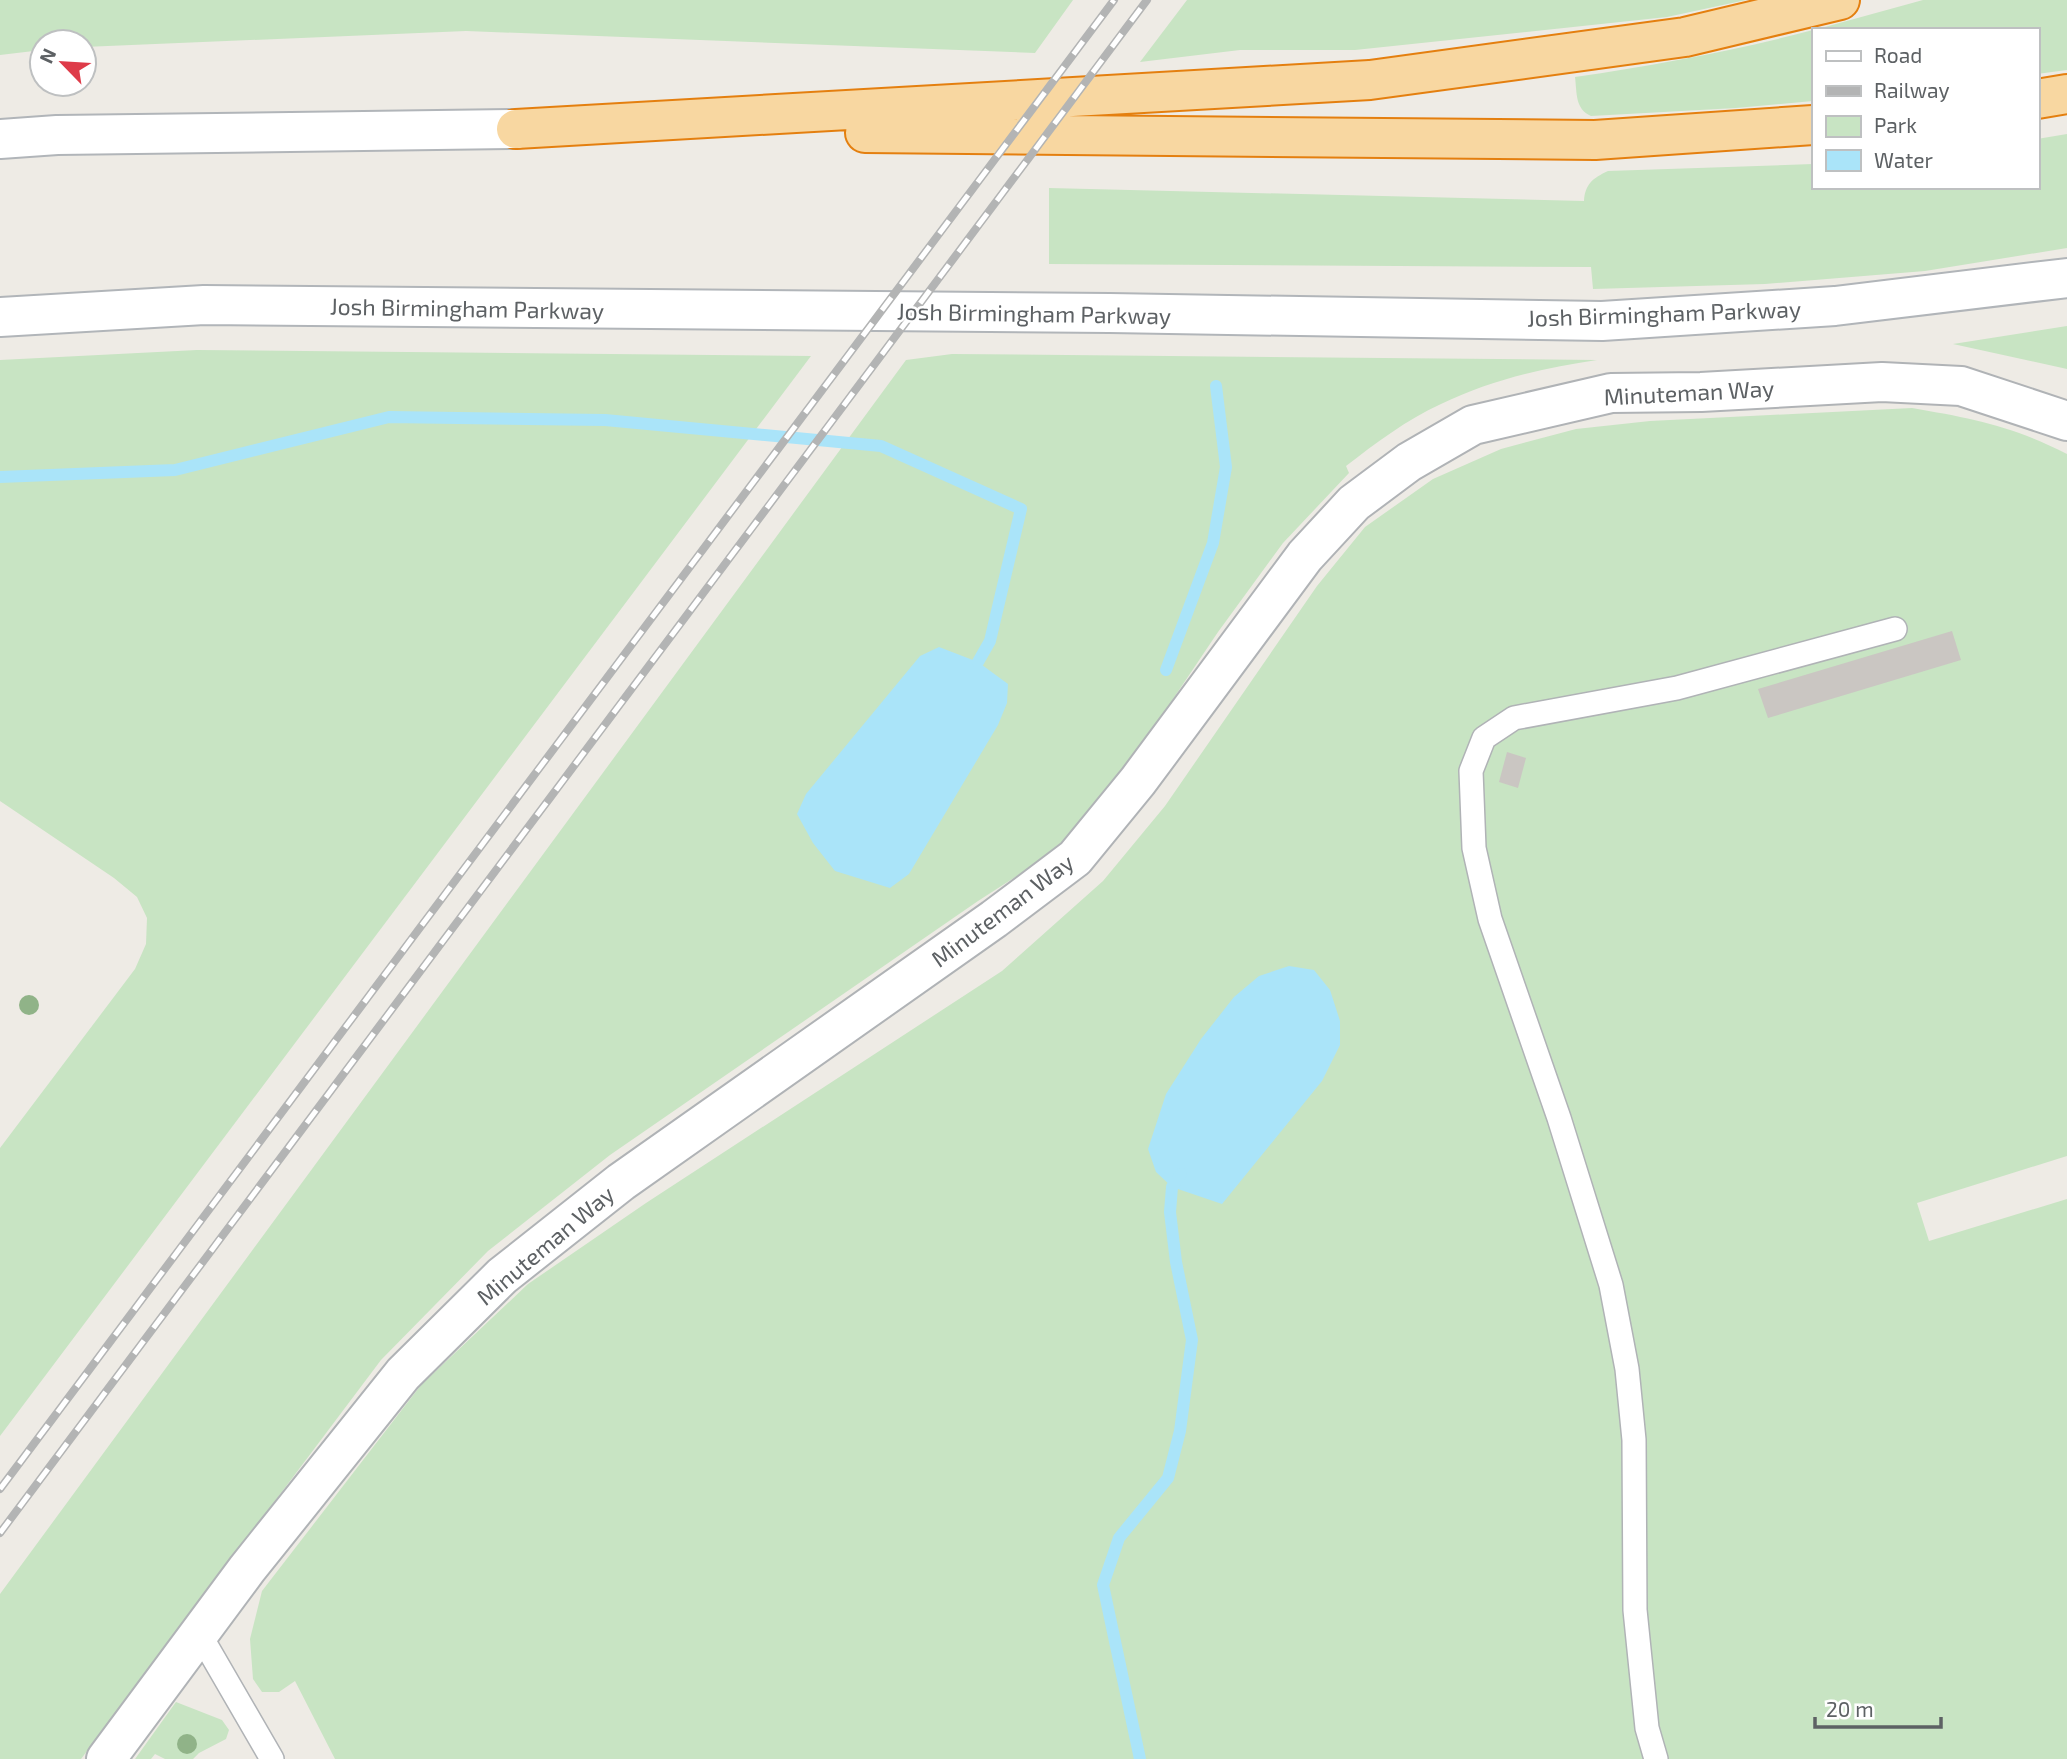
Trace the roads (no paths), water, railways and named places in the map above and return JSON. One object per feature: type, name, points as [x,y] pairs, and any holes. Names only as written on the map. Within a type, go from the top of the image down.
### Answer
[{"type":"highway","points":[[516,129],[1370,80],[1685,37],[1840,0]]},
{"type":"highway","points":[[2039,99],[2067,94]]},
{"type":"highway","points":[[516,129],[1595,140],[1812,125]]},
{"type":"main road","points":[[0,139],[57,135],[516,129]]},
{"type":"main road","name":"Josh Birmingham Parkway","points":[[0,317],[204,305],[1602,321],[1835,306],[2067,278]]},
{"type":"main road","name":"Minuteman Way","points":[[106,1759],[247,1569],[403,1374],[502,1276],[621,1182],[995,919],[1075,858],[1138,781],[1305,556],[1354,503],[1409,462],[1472,425],[1611,393],[1701,392],[1882,383],[1961,386],[2067,421]]},
{"type":"lane","points":[[1656,1759],[1647,1728],[1635,1610],[1634,1440],[1627,1369],[1611,1286],[1559,1118],[1490,919],[1474,848],[1471,771],[1484,738],[1514,718],[1678,688],[1895,629]]},
{"type":"lane","points":[[200,1633],[272,1759]]},
{"type":"water","points":[[939,647],[978,662],[1008,684],[1007,703],[998,725],[909,874],[890,888],[835,871],[813,843],[797,814],[806,794],[920,656]]},
{"type":"water","points":[[1289,966],[1314,970],[1330,990],[1340,1021],[1340,1045],[1322,1081],[1222,1204],[1172,1187],[1156,1172],[1148,1149],[1166,1094],[1201,1039],[1234,997],[1259,976]]},
{"type":"waterway","points":[[1166,670],[1213,543],[1226,467],[1216,386]]},
{"type":"waterway","points":[[0,477],[175,470],[389,417],[605,420],[881,446],[1021,509],[990,641],[978,662]]},
{"type":"waterway","points":[[1140,1759],[1103,1585],[1119,1538],[1168,1478],[1180,1431],[1192,1340],[1176,1262],[1170,1212],[1172,1187],[1181,1174]]},
{"type":"railway","points":[[0,1489],[1114,0]]},
{"type":"railway","points":[[0,1533],[1147,0]]}]
